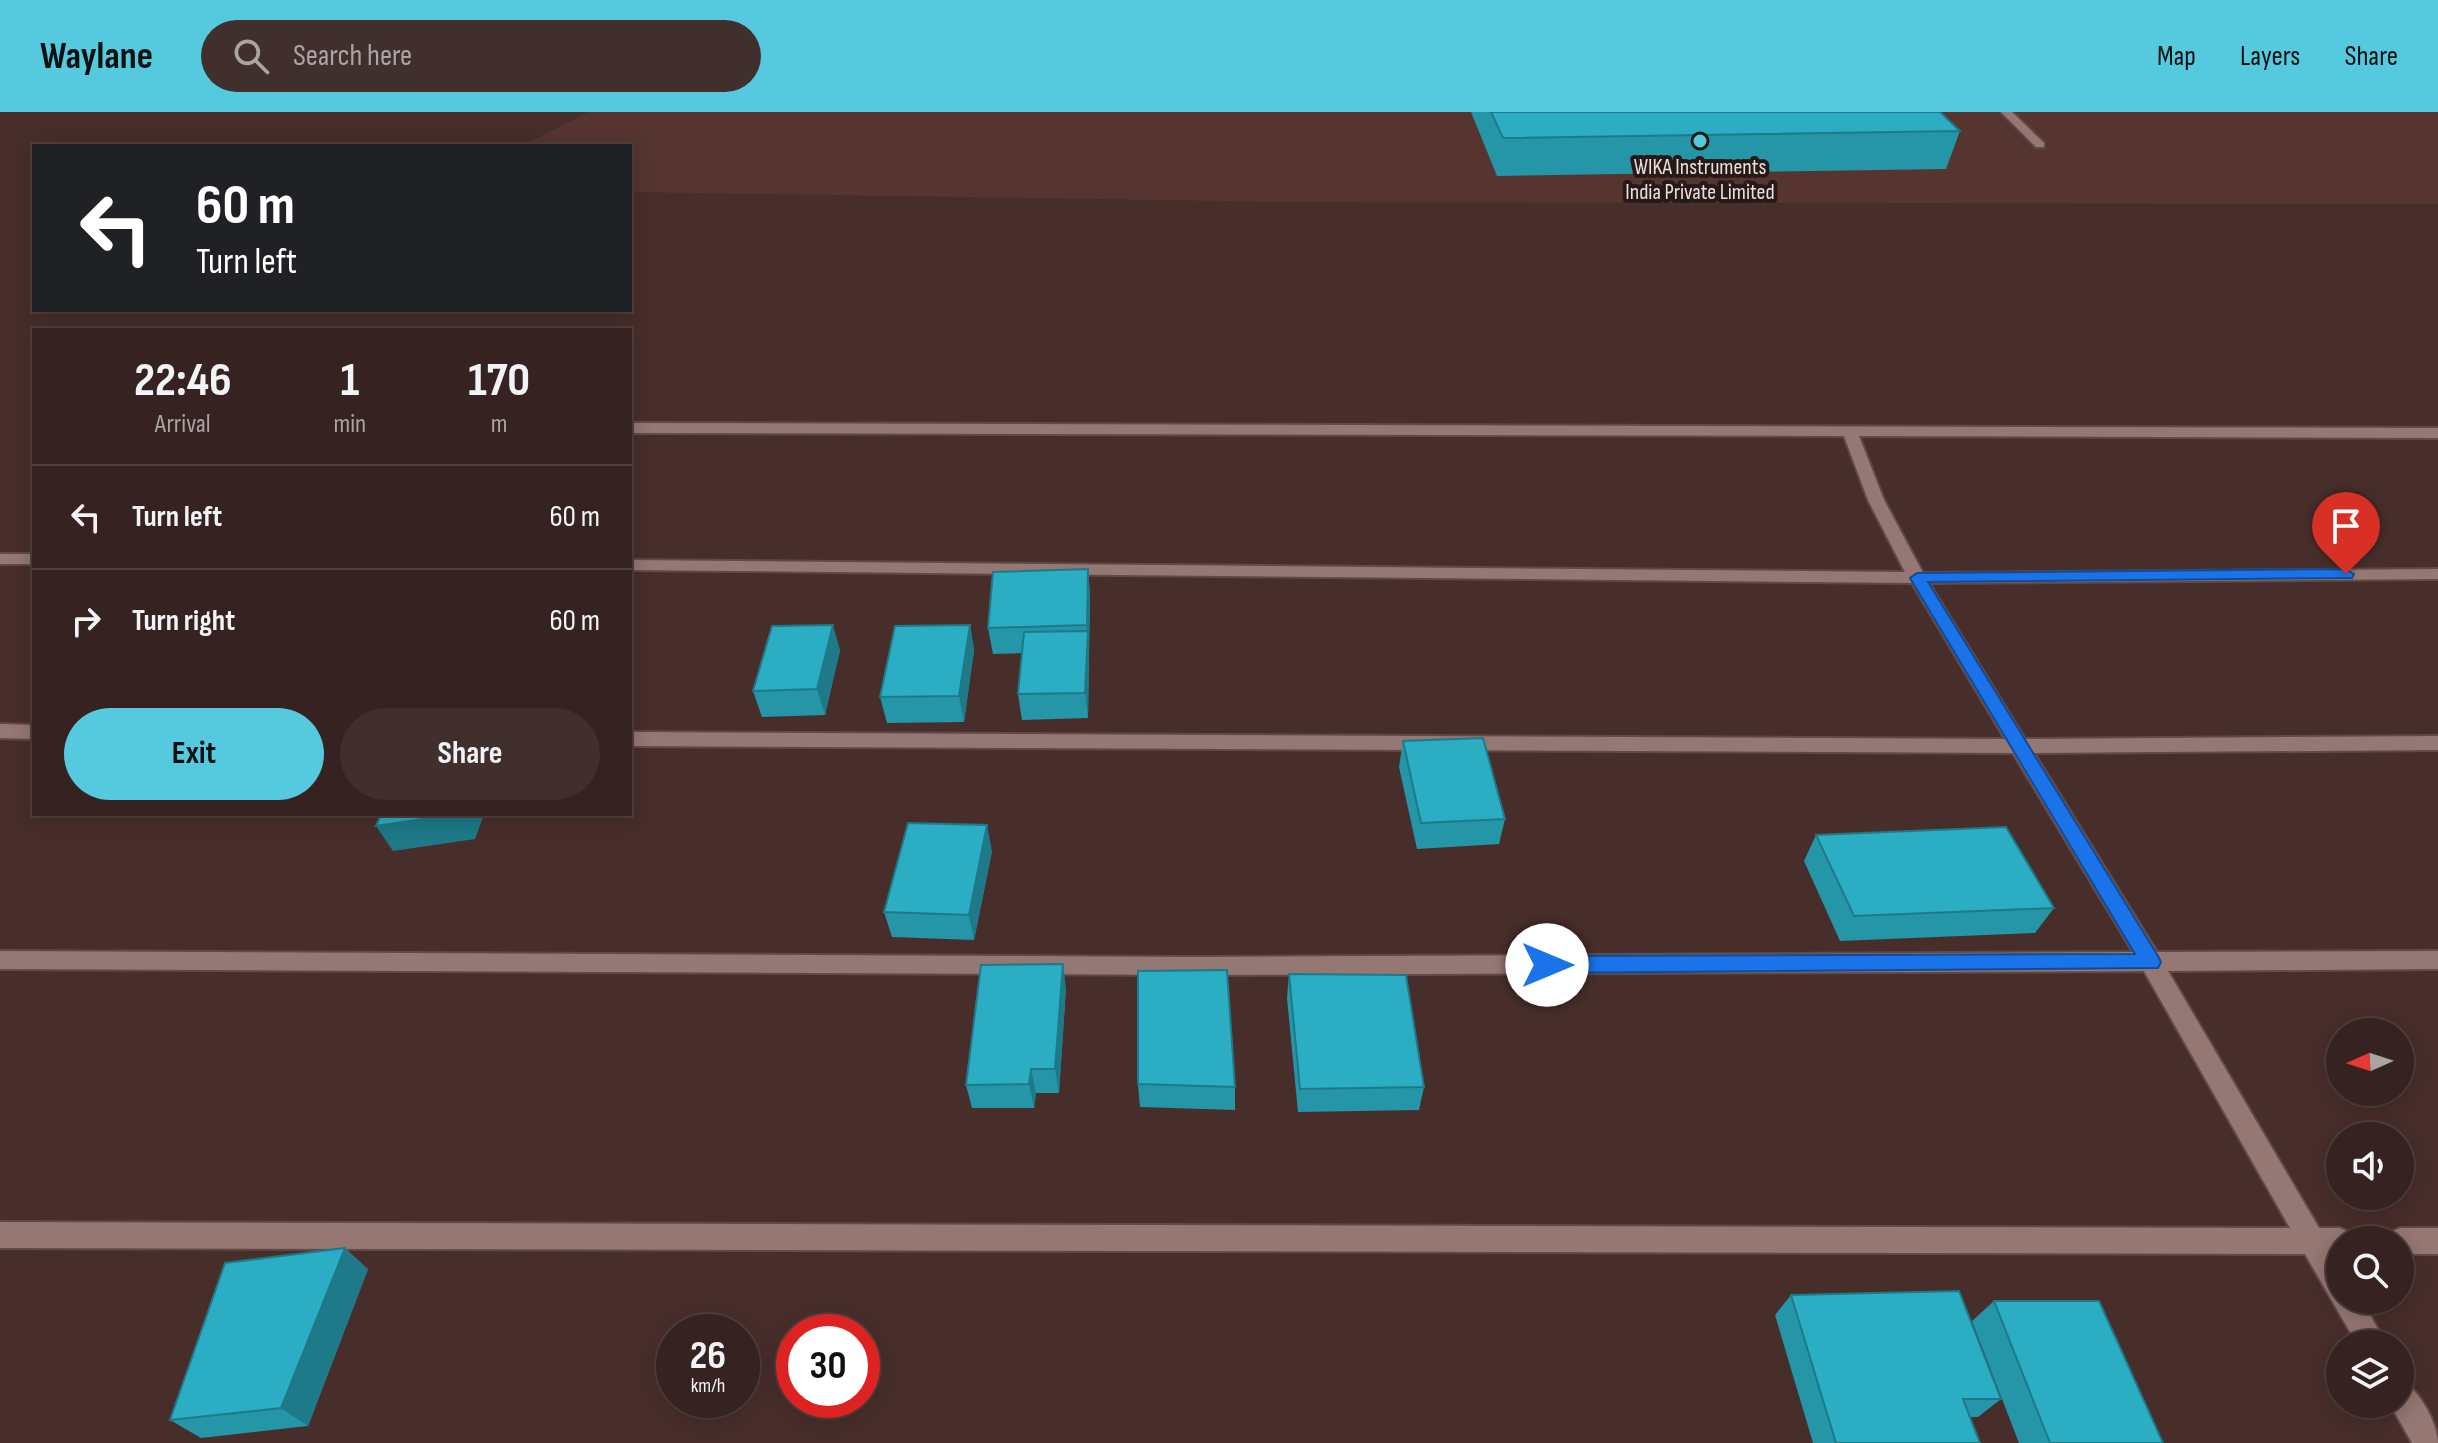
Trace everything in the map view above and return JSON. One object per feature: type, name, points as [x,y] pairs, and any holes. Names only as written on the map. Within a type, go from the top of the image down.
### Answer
[{"type":"street","points":[[2006,112],[2040,145]]},
{"type":"street","points":[[632,428],[2438,433]]},
{"type":"street","points":[[1850,432],[1876,500],[1917,578],[2151,962],[2326,1264]]},
{"type":"street","points":[[0,559],[32,559]]},
{"type":"street","points":[[632,565],[1917,578],[2438,574]]},
{"type":"street","points":[[0,731],[32,732]]},
{"type":"street","points":[[632,739],[2021,746],[2438,743]]},
{"type":"street","points":[[0,960],[1181,966],[2438,960]]},
{"type":"street","points":[[0,1235],[2326,1241]]},
{"type":"street","points":[[2414,1241],[2438,1241]]},
{"type":"street","points":[[2414,1418],[2428,1443]]},
{"type":"shaded area","points":[[588,112],[2438,112],[2438,204],[1296,202],[632,192],[632,144],[526,144]]},
{"type":"building","points":[[1491,112],[1940,112],[1960,131],[1503,138]]},
{"type":"building","points":[[1088,569],[1087,625],[988,628],[993,572]]},
{"type":"building","points":[[833,625],[817,689],[753,691],[772,626]]},
{"type":"building","points":[[970,625],[959,696],[880,697],[895,626]]},
{"type":"building","points":[[1088,631],[1085,693],[1018,694],[1024,632]]},
{"type":"building","points":[[1483,738],[1505,819],[1421,823],[1403,741]]},
{"type":"building","points":[[380,816],[441,816],[376,826]]},
{"type":"building","points":[[908,823],[987,825],[969,915],[884,912]]},
{"type":"building","points":[[2006,827],[2054,908],[1854,916],[1816,835]]},
{"type":"building","points":[[1063,964],[1055,1069],[1031,1069],[1029,1084],[966,1085],[981,965]]},
{"type":"building","points":[[1227,970],[1235,1087],[1138,1084],[1138,971]]},
{"type":"building","points":[[1289,974],[1406,975],[1424,1087],[1300,1089]]},
{"type":"building","points":[[345,1248],[281,1408],[170,1420],[225,1263]]},
{"type":"building","points":[[1959,1291],[2001,1399],[1963,1399],[1980,1443],[1836,1443],[1791,1295]]},
{"type":"building","points":[[1994,1301],[2099,1301],[2163,1443],[2050,1443]]},
{"type":"place","name":"WIKA Instruments India Private Limited","points":[[1700,141]]},
{"type":"route","points":[[1547,965],[2151,962],[1917,578],[2346,574]]}]
